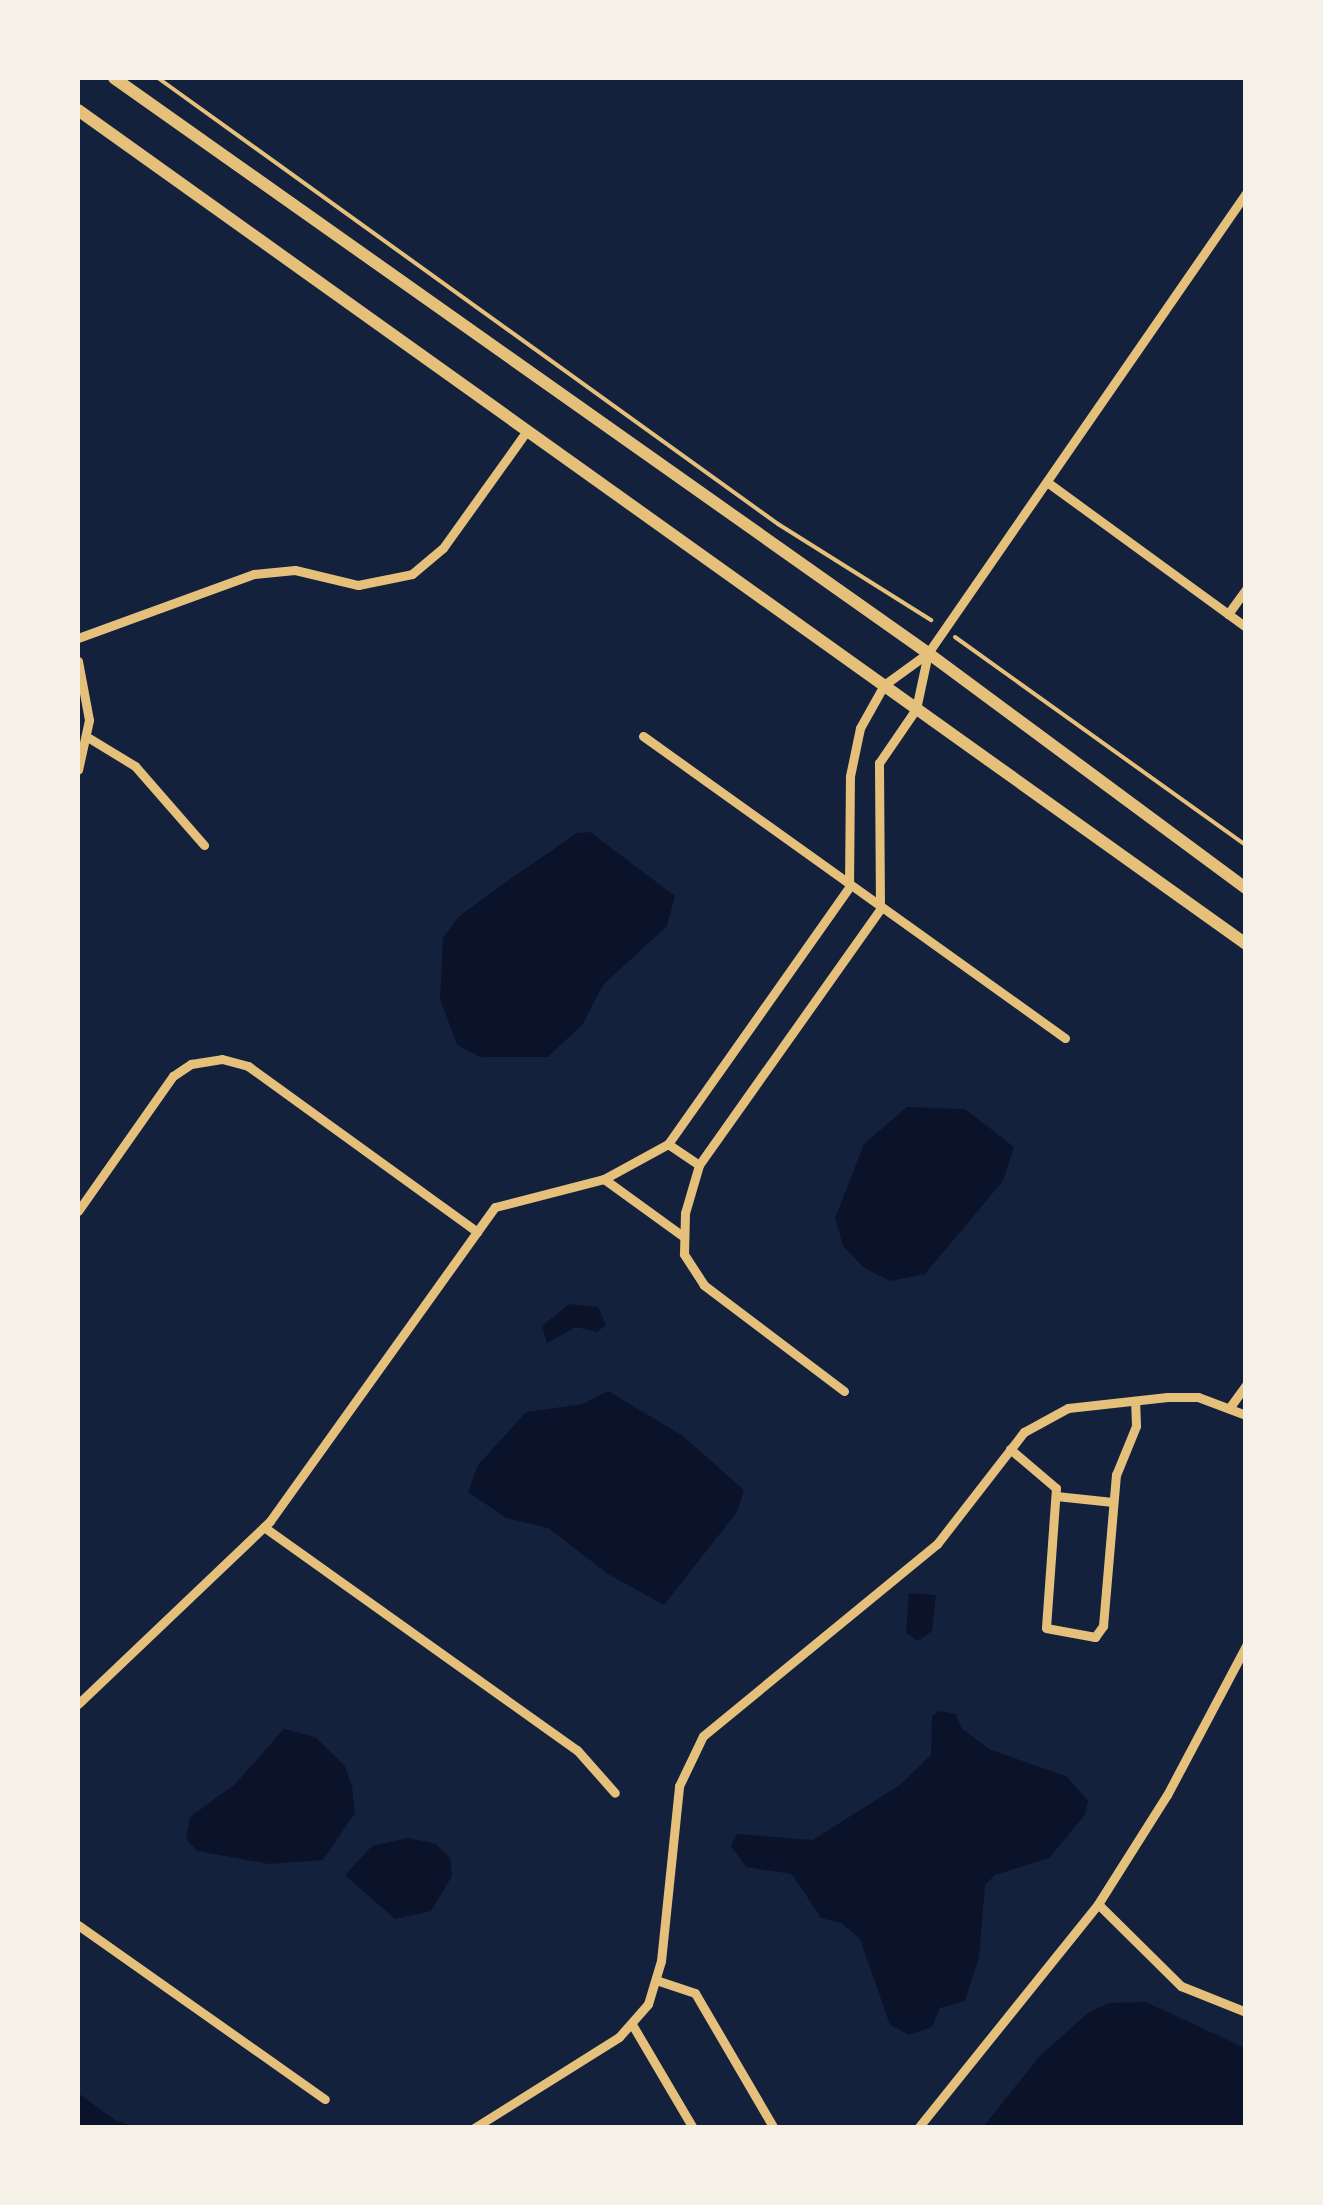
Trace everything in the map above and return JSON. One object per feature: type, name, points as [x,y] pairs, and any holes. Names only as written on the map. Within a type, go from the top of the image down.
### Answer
[{"type":"main road","points":[[114,78],[928,653],[1246,888]]},
{"type":"main road","points":[[78,110],[1246,944]]},
{"type":"street","points":[[78,1704],[264,1528],[495,1207],[604,1179],[668,1144],[849,887],[850,776],[860,728],[884,685],[928,653],[945,630],[1246,193]]},
{"type":"street","points":[[78,638],[254,574],[295,570],[358,585],[412,574],[438,554],[526,432]]},
{"type":"street","points":[[1047,482],[1246,627]]},
{"type":"street","points":[[1228,614],[1246,589]]},
{"type":"street","points":[[844,1391],[710,1292],[688,1262],[684,1237],[699,1165],[880,909],[879,763],[916,709],[928,653]]},
{"type":"street","points":[[78,661],[88,738],[78,770]]},
{"type":"street","points":[[642,736],[1065,1038]]},
{"type":"street","points":[[88,738],[134,766],[204,844]]},
{"type":"street","points":[[78,1212],[175,1074],[212,1059],[256,1072],[477,1232]]},
{"type":"street","points":[[668,1144],[699,1165]]},
{"type":"street","points":[[604,1179],[684,1237]]},
{"type":"street","points":[[1230,1407],[1246,1386]]},
{"type":"street","points":[[474,2128],[633,2026],[656,1980],[679,1786],[698,1744],[723,1715],[937,1544],[1010,1449],[1050,1415],[1135,1401],[1181,1396],[1230,1407],[1246,1415]]},
{"type":"street","points":[[1010,1449],[1050,1479],[1056,1496],[1044,1620],[1053,1633],[1095,1637],[1102,1630],[1118,1467],[1136,1426],[1135,1401]]},
{"type":"street","points":[[1056,1496],[1114,1502]]},
{"type":"street","points":[[264,1528],[577,1750],[615,1793]]},
{"type":"street","points":[[918,2128],[1098,1904],[1167,1795],[1246,1646]]},
{"type":"street","points":[[1098,1904],[1181,1986],[1246,2012]]},
{"type":"street","points":[[78,1925],[325,2100]]},
{"type":"street","points":[[656,1980],[695,1993],[774,2128]]},
{"type":"street","points":[[633,2026],[693,2128]]},
{"type":"path","points":[[158,78],[778,524],[945,630],[1246,845]]},
{"type":"water","points":[[590,832],[675,896],[667,926],[603,985],[583,1024],[548,1057],[481,1057],[457,1045],[440,999],[443,938],[458,917],[503,884],[577,833]]},
{"type":"water","points":[[907,1107],[965,1109],[1014,1147],[1003,1181],[925,1274],[890,1281],[864,1268],[843,1246],[835,1218],[864,1144]]},
{"type":"water","points":[[569,1304],[598,1307],[606,1325],[597,1332],[576,1327],[547,1343],[542,1326]]},
{"type":"water","points":[[608,1391],[683,1436],[744,1490],[737,1512],[664,1605],[608,1574],[548,1528],[506,1518],[468,1492],[478,1465],[526,1412],[583,1404]]},
{"type":"water","points":[[909,1593],[936,1595],[932,1631],[918,1641],[906,1633]]},
{"type":"water","points":[[939,1711],[956,1714],[962,1729],[991,1750],[1066,1776],[1088,1801],[1085,1815],[1049,1858],[995,1875],[985,1885],[979,1957],[965,2001],[940,2008],[932,2027],[909,2035],[890,2025],[860,1939],[841,1923],[821,1918],[792,1874],[746,1867],[731,1846],[737,1834],[813,1840],[901,1784],[931,1755],[932,1716]]},
{"type":"water","points":[[284,1729],[315,1737],[345,1766],[352,1786],[355,1813],[323,1860],[269,1864],[197,1851],[186,1839],[190,1817],[235,1784]]},
{"type":"water","points":[[408,1838],[436,1844],[450,1858],[452,1876],[431,1911],[395,1919],[345,1875],[372,1846]]},
{"type":"water","points":[[1146,2002],[1245,2048],[1245,2127],[983,2127],[1039,2057],[1089,2012],[1109,2003]]},
{"type":"water","points":[[78,2093],[115,2120],[135,2127],[78,2127]]}]
